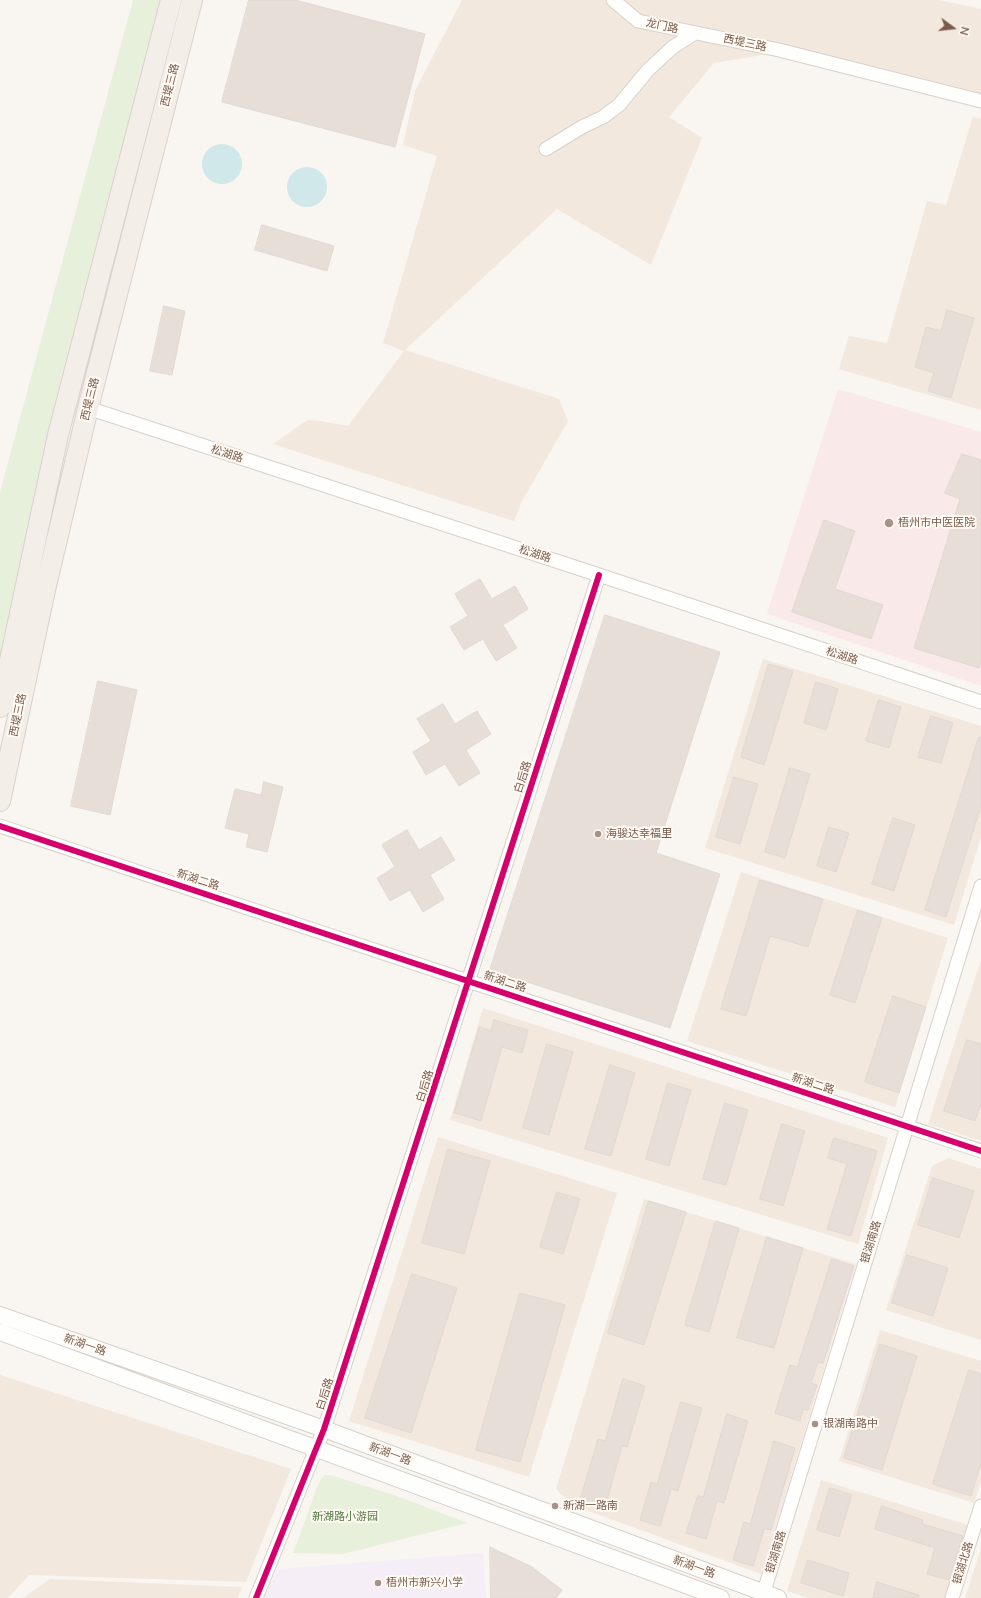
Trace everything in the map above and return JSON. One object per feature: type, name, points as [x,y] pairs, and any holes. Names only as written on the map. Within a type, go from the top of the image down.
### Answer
[{"type":"main road","name":"西堤三路","points":[[0,707],[58,435],[171,0]]},
{"type":"main road","name":"西堤三路","points":[[0,801],[45,590],[88,408],[192,0]]},
{"type":"street","name":"龙门路","points":[[613,0],[638,21],[695,33]]},
{"type":"street","name":"西堤三路","points":[[695,33],[780,50],[981,101]]},
{"type":"street","points":[[546,149],[582,127],[603,117],[619,105],[648,70],[673,47],[695,33]]},
{"type":"street","name":"松湖路","points":[[88,408],[981,702]]},
{"type":"street","name":"白后路","points":[[256,1598],[324,1429],[599,575]]},
{"type":"street","name":"新湖二路","points":[[0,826],[469,980],[981,1151]]},
{"type":"street","name":"银湖南路","points":[[768,1596],[907,1126],[981,886]]},
{"type":"street","name":"新湖一路","points":[[0,1315],[324,1429],[768,1596]]},
{"type":"street","name":"新湖一路","points":[[0,1332],[721,1598]]},
{"type":"street","name":"银湖北路","points":[[952,1598],[981,1506]]},
{"type":"shaded area","points":[[462,0],[939,0],[981,9],[981,101],[779,50],[751,57],[714,63],[669,117],[702,138],[651,265],[557,209],[405,350],[559,399],[568,421],[522,501],[514,521],[273,444],[307,420],[348,426],[404,351],[383,343],[437,156],[403,145],[415,91]]},
{"type":"shaded area","points":[[973,117],[981,119],[981,410],[839,369],[849,336],[887,343],[927,201],[946,205]]},
{"type":"shaded area","name":"梧州市中医医院","points":[[838,389],[981,432],[981,686],[767,614]]},
{"type":"shaded area","points":[[763,659],[981,726],[981,837],[954,925],[705,848]]},
{"type":"shaded area","points":[[741,872],[948,938],[895,1107],[687,1041]]},
{"type":"shaded area","points":[[981,960],[981,1141],[928,1124]]},
{"type":"shaded area","points":[[483,1008],[888,1138],[858,1244],[450,1120]]},
{"type":"shaded area","points":[[438,1137],[617,1193],[529,1477],[349,1421]]},
{"type":"shaded area","points":[[948,1158],[981,1169],[981,1340],[886,1310],[932,1166]]},
{"type":"shaded area","points":[[644,1199],[856,1264],[761,1574],[572,1505],[556,1489]]},
{"type":"shaded area","points":[[880,1330],[981,1361],[981,1482],[974,1503],[839,1461]]},
{"type":"shaded area","points":[[0,1375],[291,1469],[246,1582],[29,1575],[8,1598],[0,1598]]},
{"type":"shaded area","points":[[821,1480],[968,1525],[946,1598],[809,1598],[787,1591]]},
{"type":"shaded area","points":[[981,1548],[981,1598],[965,1598]]},
{"type":"shaded area","name":"梧州市新兴小学","points":[[483,1553],[486,1598],[265,1598],[277,1569]]},
{"type":"shaded area","points":[[50,1579],[242,1587],[238,1598],[23,1598]]},
{"type":"green space","points":[[133,0],[171,0],[0,707],[0,492]]},
{"type":"green space","name":"新湖路小游园","points":[[325,1475],[330,1475],[394,1495],[468,1523],[343,1554],[293,1553],[318,1485]]},
{"type":"water","points":[[222,144],[230,146],[236,150],[240,156],[242,164],[240,172],[236,178],[230,182],[222,184],[214,182],[208,178],[204,172],[202,164],[204,156],[208,150],[214,146]]},
{"type":"water","points":[[307,167],[315,169],[321,173],[325,179],[327,187],[325,195],[321,201],[315,205],[307,207],[299,205],[293,201],[289,195],[287,187],[289,179],[293,173],[299,169]]},
{"type":"building","points":[[249,0],[295,0],[425,34],[395,147],[222,102]]},
{"type":"building","points":[[262,225],[334,246],[327,271],[255,250]]},
{"type":"building","points":[[164,306],[185,311],[172,375],[150,371]]},
{"type":"building","points":[[947,310],[974,318],[951,398],[928,391],[934,373],[915,367],[926,327],[941,331]]},
{"type":"building","points":[[962,454],[981,460],[981,662],[979,668],[914,648],[960,499],[945,493]]},
{"type":"building","points":[[824,520],[855,531],[835,589],[883,605],[871,639],[792,612]]},
{"type":"building","points":[[480,579],[492,599],[515,586],[528,609],[503,625],[517,648],[496,661],[483,639],[464,650],[450,627],[468,616],[455,594]]},
{"type":"building","name":"海骏达幸福里","points":[[605,615],[720,652],[656,853],[720,874],[670,1028],[490,970]]},
{"type":"building","points":[[769,664],[793,671],[764,765],[741,757]]},
{"type":"building","points":[[98,681],[137,690],[110,815],[71,806]]},
{"type":"building","points":[[816,682],[838,689],[826,730],[804,723]]},
{"type":"building","points":[[879,700],[901,707],[889,748],[866,741]]},
{"type":"building","points":[[443,704],[455,724],[477,711],[491,734],[466,750],[480,773],[459,786],[445,764],[426,775],[413,752],[431,741],[417,719]]},
{"type":"building","points":[[931,716],[953,723],[941,763],[918,757]]},
{"type":"building","points":[[979,737],[981,737],[981,806],[946,917],[925,910]]},
{"type":"building","points":[[790,768],[810,774],[785,858],[765,852]]},
{"type":"building","points":[[734,777],[758,784],[740,844],[716,837]]},
{"type":"building","points":[[264,782],[283,787],[267,852],[246,847],[249,834],[225,828],[235,789],[261,795]]},
{"type":"building","points":[[893,818],[915,825],[894,891],[872,884]]},
{"type":"building","points":[[829,827],[849,833],[836,872],[817,866]]},
{"type":"building","points":[[407,830],[419,850],[441,837],[455,860],[430,875],[444,899],[423,912],[410,890],[390,901],[377,878],[395,867],[382,845]]},
{"type":"building","points":[[760,880],[823,899],[808,947],[770,936],[746,1016],[721,1009]]},
{"type":"building","points":[[858,910],[882,918],[855,1003],[830,995]]},
{"type":"building","points":[[893,996],[926,1007],[899,1093],[865,1082]]},
{"type":"building","points":[[494,1020],[528,1030],[522,1053],[502,1047],[481,1121],[454,1113],[479,1027],[491,1031]]},
{"type":"building","points":[[967,1040],[981,1044],[981,1104],[975,1121],[944,1111]]},
{"type":"building","points":[[547,1044],[573,1052],[549,1135],[523,1128]]},
{"type":"building","points":[[610,1065],[635,1073],[611,1156],[585,1149]]},
{"type":"building","points":[[668,1083],[691,1090],[669,1166],[646,1159]]},
{"type":"building","points":[[725,1103],[748,1110],[726,1185],[703,1179]]},
{"type":"building","points":[[782,1124],[805,1131],[783,1206],[760,1199]]},
{"type":"building","points":[[834,1138],[877,1151],[851,1236],[827,1229],[847,1164],[828,1158]]},
{"type":"building","points":[[448,1149],[490,1161],[464,1254],[422,1243]]},
{"type":"building","points":[[933,1178],[974,1191],[959,1238],[918,1225]]},
{"type":"building","points":[[557,1192],[580,1199],[563,1254],[540,1247]]},
{"type":"building","points":[[649,1201],[686,1212],[644,1345],[608,1333]]},
{"type":"building","points":[[716,1221],[739,1228],[709,1332],[685,1325]]},
{"type":"building","points":[[767,1237],[803,1248],[774,1348],[737,1338]]},
{"type":"building","points":[[907,1255],[948,1268],[933,1316],[892,1303]]},
{"type":"building","points":[[832,1259],[854,1266],[823,1363],[818,1362],[811,1383],[817,1385],[808,1410],[803,1409],[800,1421],[775,1413],[790,1365],[797,1367]]},
{"type":"building","points":[[412,1274],[457,1288],[411,1433],[365,1418]]},
{"type":"building","points":[[520,1293],[565,1305],[520,1462],[476,1450]]},
{"type":"building","points":[[880,1344],[917,1356],[882,1470],[844,1458]]},
{"type":"building","points":[[969,1370],[981,1374],[981,1463],[971,1496],[933,1484]]},
{"type":"building","points":[[623,1379],[645,1386],[627,1447],[622,1446],[605,1507],[580,1500],[598,1439],[605,1441]]},
{"type":"building","points":[[681,1402],[702,1408],[678,1491],[671,1489],[660,1526],[640,1520],[651,1482],[657,1484]]},
{"type":"building","points":[[727,1414],[748,1421],[724,1503],[717,1501],[706,1539],[686,1533],[698,1495],[703,1497]]},
{"type":"building","points":[[774,1441],[795,1448],[771,1530],[764,1529],[753,1566],[733,1560],[744,1522],[750,1524]]},
{"type":"building","points":[[830,1488],[852,1495],[839,1537],[817,1530]]},
{"type":"building","points":[[882,1506],[923,1520],[922,1524],[963,1536],[949,1580],[927,1574],[935,1548],[875,1529]]},
{"type":"building","points":[[490,1547],[532,1567],[562,1590],[556,1598],[491,1598]]},
{"type":"building","points":[[808,1560],[849,1573],[843,1596],[801,1583]]},
{"type":"building","points":[[877,1582],[919,1595],[919,1598],[873,1598]]},
{"type":"cycle path","points":[[256,1598],[324,1429],[599,575]]},
{"type":"cycle path","points":[[0,826],[981,1151]]},
{"type":"place","name":"梧州市中医医院","points":[[889,523]]},
{"type":"place","name":"海骏达幸福里","points":[[598,834]]},
{"type":"place","name":"银湖南路中","points":[[815,1424]]},
{"type":"place","name":"新湖一路南","points":[[555,1506]]},
{"type":"place","name":"梧州市新兴小学","points":[[378,1583]]}]
